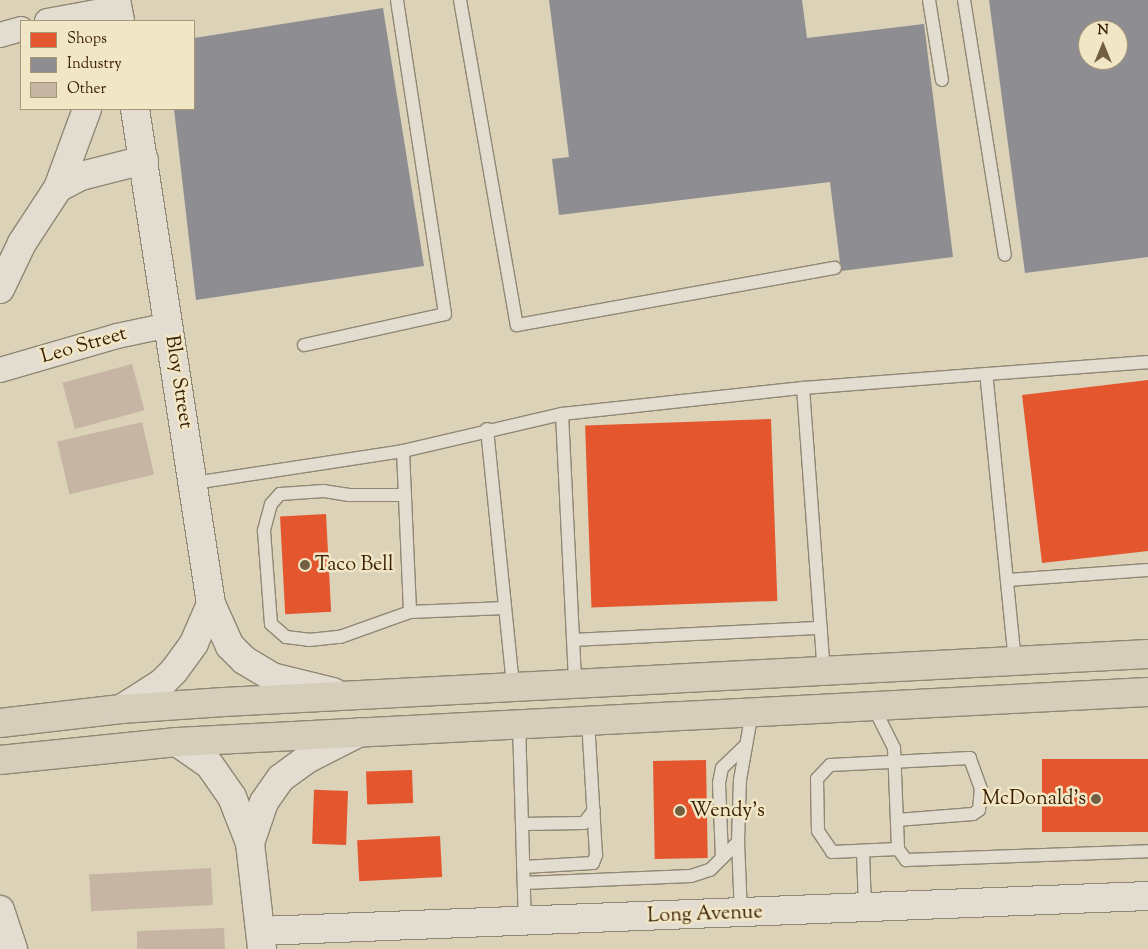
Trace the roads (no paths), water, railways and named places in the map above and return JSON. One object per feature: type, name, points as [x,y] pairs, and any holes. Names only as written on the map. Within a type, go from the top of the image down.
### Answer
[{"type":"highway","points":[[0,723],[121,709],[1148,654]]},
{"type":"highway","points":[[0,760],[177,742],[1148,692]]},
{"type":"street","points":[[56,20],[117,13]]},
{"type":"street","points":[[0,35],[20,29]]},
{"type":"street","points":[[0,289],[22,243],[58,188],[87,110]]},
{"type":"street","name":"Bloy Street","points":[[135,110],[194,483],[211,604],[230,646],[256,669],[292,683],[357,696]]},
{"type":"street","points":[[58,188],[82,176],[144,160]]},
{"type":"street","name":"Leo Street","points":[[0,370],[117,336],[169,325]]},
{"type":"street","points":[[121,709],[162,683],[174,671],[194,643],[211,604]]},
{"type":"street","points":[[250,843],[264,802],[281,778],[306,759],[360,732]]},
{"type":"street","points":[[177,742],[208,764],[225,785],[250,843],[262,940]]},
{"type":"street","name":"Long Avenue","points":[[262,940],[525,923],[1148,896]]},
{"type":"street","points":[[0,910],[13,949]]},
{"type":"lane","points":[[304,345],[445,314],[396,0]]},
{"type":"lane","points":[[460,0],[517,325],[835,268]]},
{"type":"lane","points":[[929,0],[942,80]]},
{"type":"lane","points":[[964,0],[1005,255]]},
{"type":"lane","points":[[194,483],[403,451],[562,414],[803,388],[1148,362]]},
{"type":"lane","points":[[986,374],[1015,662]]},
{"type":"lane","points":[[803,388],[824,671]]},
{"type":"lane","points":[[562,414],[575,684]]},
{"type":"lane","points":[[487,430],[513,688]]},
{"type":"lane","points":[[403,451],[410,612]]},
{"type":"lane","points":[[404,494],[349,494],[324,491],[280,494],[271,504],[264,531],[271,624],[286,637],[309,640],[340,636],[410,612],[505,608]]},
{"type":"lane","points":[[1007,580],[1148,570]]},
{"type":"lane","points":[[573,640],[821,628]]},
{"type":"lane","points":[[873,706],[894,748],[898,849],[906,860],[1148,851]]},
{"type":"lane","points":[[740,913],[738,842],[740,780],[752,712]]},
{"type":"lane","points":[[523,867],[593,863],[596,855],[588,720]]},
{"type":"lane","points":[[519,724],[525,923]]},
{"type":"lane","points":[[722,858],[719,783],[722,768],[746,744]]},
{"type":"lane","points":[[897,820],[973,814],[981,804],[981,789],[970,758],[894,760],[830,765],[817,779],[818,831],[832,852],[898,849]]},
{"type":"lane","points":[[522,824],[584,823],[594,810]]},
{"type":"lane","points":[[524,883],[691,876],[710,870],[738,842]]},
{"type":"lane","points":[[863,851],[865,908]]},
{"type":"place","name":"Taco Bell","points":[[305,565]]},
{"type":"place","name":"McDonald's","points":[[1096,799]]},
{"type":"place","name":"Wendy's","points":[[680,811]]}]
